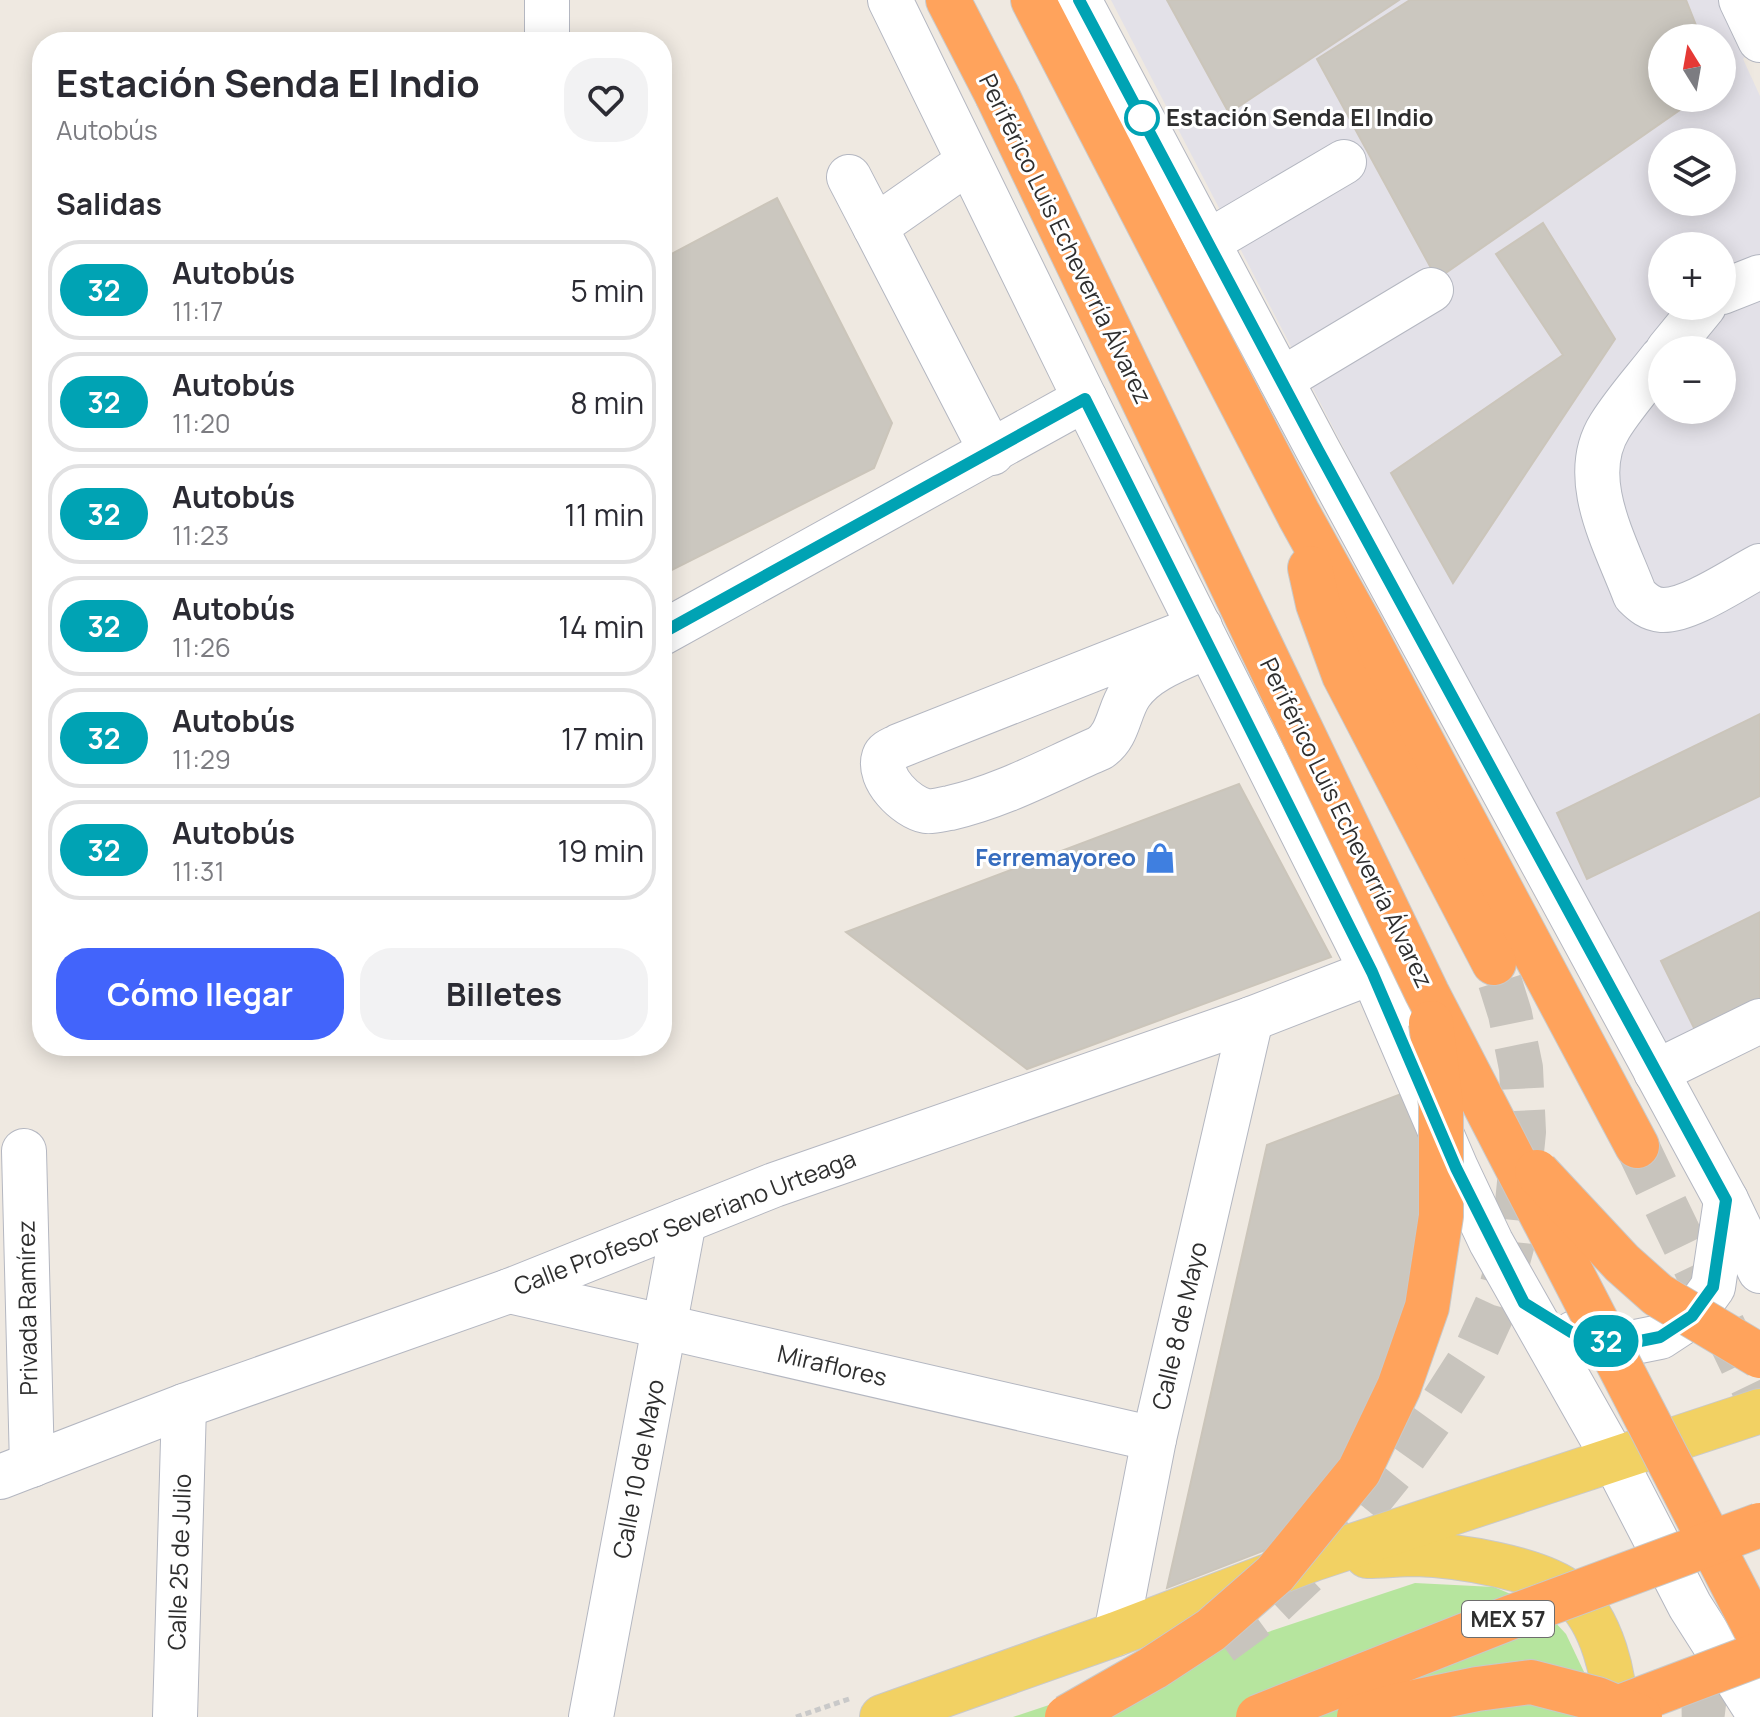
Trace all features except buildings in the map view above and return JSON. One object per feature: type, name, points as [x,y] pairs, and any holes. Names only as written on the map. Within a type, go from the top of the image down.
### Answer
[{"type":"highway","name":"Periférico Luis Echeverría Álvarez","points":[[948,0],[997,95],[1427,993],[1760,1638]]},
{"type":"highway","points":[[1033,0],[1299,515],[1637,1144]]},
{"type":"highway","points":[[1299,515],[1318,604],[1331,645],[1494,963]]},
{"type":"highway","points":[[1067,1717],[1153,1668],[1211,1630],[1275,1574],[1359,1471],[1399,1387],[1427,1307],[1441,1216],[1441,1105],[1427,993]]},
{"type":"highway","points":[[1500,1132],[1622,1263],[1658,1295],[1760,1356]]},
{"type":"highway","name":"MEX 57","points":[[1258,1717],[1509,1618],[1760,1525]]},
{"type":"highway","points":[[1593,1717],[1760,1654]]},
{"type":"highway","points":[[1359,1717],[1463,1691],[1531,1682],[1597,1699],[1640,1717]]},
{"type":"main road","points":[[882,1717],[1116,1634],[1313,1559],[1760,1411]]},
{"type":"main road","points":[[1313,1559],[1417,1554],[1489,1563],[1552,1582],[1572,1595],[1604,1645],[1616,1694],[1615,1717]]},
{"type":"street","points":[[547,0],[547,32]]},
{"type":"street","points":[[890,0],[1085,399],[1372,972],[1456,1168],[1524,1303],[1615,1461],[1690,1606],[1760,1716]]},
{"type":"street","points":[[1079,0],[1281,380],[1726,1200],[1760,1271]]},
{"type":"street","points":[[1741,0],[1760,40]]},
{"type":"street","points":[[875,227],[968,162]]},
{"type":"street","points":[[1208,242],[1344,162]]},
{"type":"street","points":[[849,177],[992,453]]},
{"type":"street","points":[[1736,286],[1760,277]]},
{"type":"street","points":[[1281,380],[1431,290]]},
{"type":"street","points":[[1679,336],[1693,320]]},
{"type":"street","points":[[1648,376],[1608,428],[1596,460],[1596,490],[1635,595],[1645,605],[1658,610],[1677,609],[1760,566]]},
{"type":"street","points":[[672,628],[1085,399]]},
{"type":"street","points":[[1204,636],[1140,682],[1129,696],[1107,743],[992,796],[928,811],[911,806],[896,795],[884,758],[899,746],[1204,636]]},
{"type":"street","name":"Calle Profesor Severiano Urteaga","points":[[16,1471],[184,1406],[509,1291],[774,1185],[1251,1019],[1372,972]]},
{"type":"street","name":"Calle 8 de Mayo","points":[[1116,1634],[1154,1439],[1251,1019]]},
{"type":"street","points":[[1656,1072],[1760,1021]]},
{"type":"street","name":"Privada Ramírez","points":[[16,1471],[24,1151]]},
{"type":"street","points":[[1524,1303],[1571,1332],[1620,1345],[1660,1337],[1692,1316],[1713,1287],[1726,1200]]},
{"type":"street","name":"Calle 10 de Mayo","points":[[591,1717],[684,1221]]},
{"type":"street","name":"Miraflores","points":[[509,1291],[1154,1439]]},
{"type":"street","name":"Calle 25 de Julio","points":[[175,1717],[184,1406]]},
{"type":"shaded area","points":[[1111,0],[1760,0],[1760,35],[1743,59],[1760,96],[1760,1004],[1658,1053]]},
{"type":"green space","points":[[1415,1583],[1494,1587],[1541,1607],[1566,1634],[1585,1674],[1584,1717],[1013,1717]]},
{"type":"tunnel","points":[[1221,1643],[1270,1607],[1326,1554],[1399,1464],[1437,1411],[1475,1352],[1496,1306],[1513,1243],[1524,1132],[1521,1068],[1510,1014],[1494,963]]},
{"type":"tunnel","points":[[1637,1146],[1760,1402]]},
{"type":"tunnel","points":[[1616,1714],[1688,1707],[1725,1709],[1760,1716]]},
{"type":"bus line","name":"32","points":[[672,628],[1085,399],[1372,972],[1456,1168],[1524,1303],[1571,1332],[1620,1345],[1660,1337],[1692,1316],[1713,1287],[1726,1200],[1318,450],[1079,0]]},
{"type":"place","name":"Estación Senda El Indio","points":[[1142,118]]},
{"type":"place","name":"Ferremayoreo","points":[[1160,858]]}]
